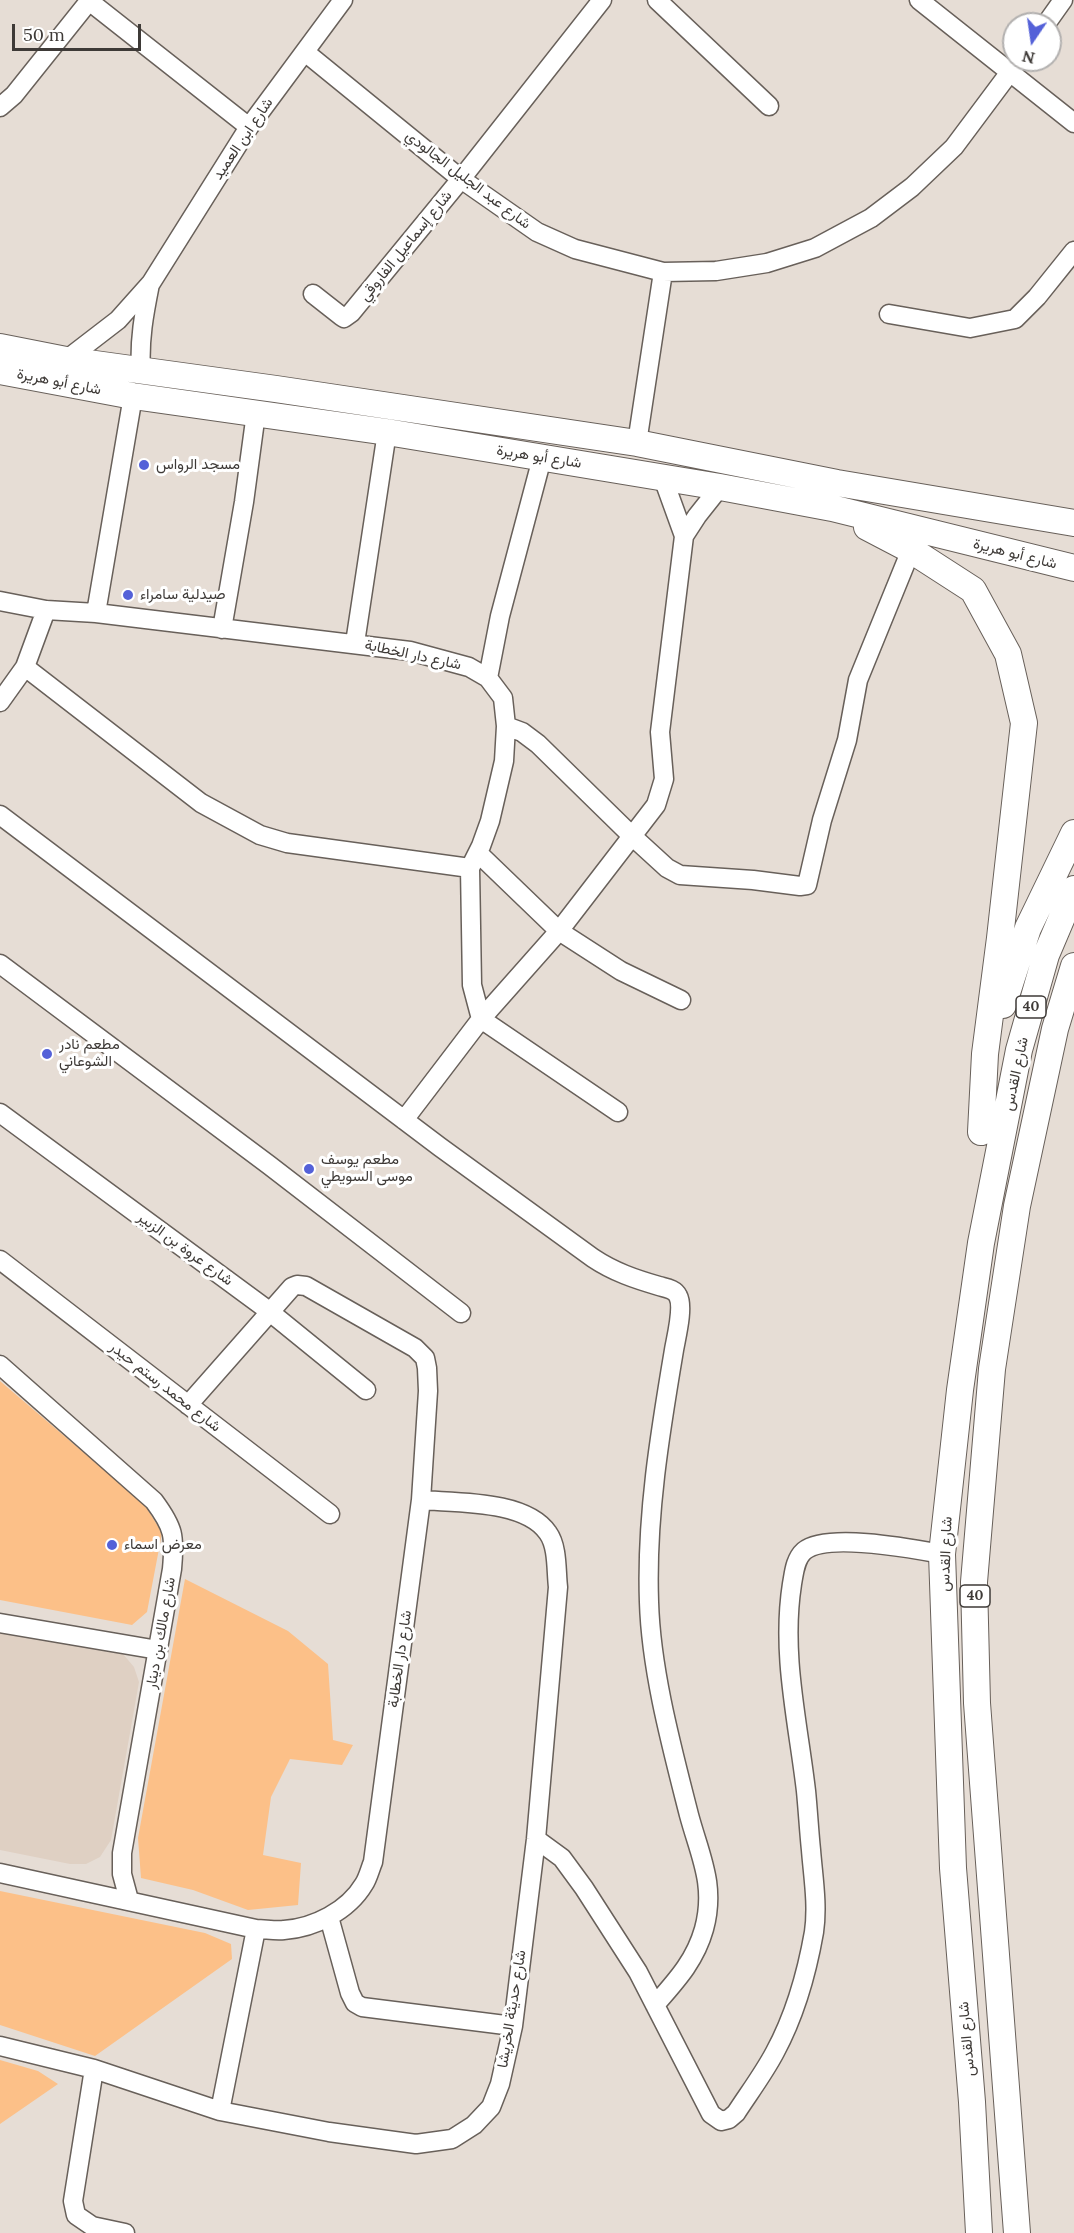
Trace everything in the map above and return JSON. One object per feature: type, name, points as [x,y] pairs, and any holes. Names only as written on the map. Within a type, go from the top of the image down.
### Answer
[{"type":"highway","name":"شارع أبو هريرة","points":[[0,347],[66,360],[638,443],[837,483],[1074,523]]},
{"type":"highway","name":"شارع أبو هريرة","points":[[0,371],[133,396],[387,432],[720,487],[832,508],[1074,568]]},
{"type":"highway","points":[[264,414],[276,389]]},
{"type":"highway","points":[[313,422],[318,395]]},
{"type":"highway","points":[[832,508],[911,550],[973,590],[1008,654],[1024,723],[985,1054],[981,1132],[981,1243]]},
{"type":"highway","points":[[981,1132],[1002,1010],[1028,928],[1074,833]]},
{"type":"highway","name":"شارع القدس","points":[[979,2233],[972,2102],[953,1868],[942,1554],[960,1390],[981,1243],[1019,1050],[1046,955],[1074,889]]},
{"type":"highway","name":"شارع القدس","points":[[1017,2233],[977,1714],[974,1582],[992,1369],[1017,1206],[1055,1029],[1074,966]]},
{"type":"street","name":"شارع ابن العميد","points":[[66,360],[118,320],[151,283],[249,127],[343,0]]},
{"type":"street","name":"شارع إسماعيل الفاروقي","points":[[313,294],[341,316],[347,317],[461,179],[602,0]]},
{"type":"street","points":[[657,0],[769,106]]},
{"type":"street","points":[[919,0],[1002,58]]},
{"type":"street","points":[[0,106],[14,95],[89,1],[249,127]]},
{"type":"street","name":"شارع عبد الجليل الجالودي","points":[[305,52],[461,179],[537,232],[575,249],[663,272],[716,271],[768,263],[815,248],[871,218],[912,187],[954,147],[1011,72]]},
{"type":"street","points":[[1020,72],[1074,123]]},
{"type":"street","points":[[889,314],[970,328],[1015,319],[1038,297],[1074,251]]},
{"type":"street","points":[[638,443],[663,272]]},
{"type":"street","name":"شارع ابن العميد","points":[[141,371],[139,345],[151,283]]},
{"type":"street","points":[[96,613],[133,396]]},
{"type":"street","points":[[222,629],[244,502],[264,414]]},
{"type":"street","points":[[355,644],[387,432]]},
{"type":"street","points":[[542,458],[500,616],[488,678],[503,698],[506,726],[504,761],[490,821],[474,860],[472,984],[482,1019],[618,1112]]},
{"type":"street","points":[[663,478],[684,536]]},
{"type":"street","points":[[404,1120],[482,1019],[559,931],[656,805],[664,779],[660,732],[684,536],[720,487]]},
{"type":"street","points":[[506,726],[522,732],[538,744],[632,836],[667,868],[680,875],[807,885],[822,820],[847,740],[858,680],[911,550]]},
{"type":"street","name":"شارع دار الخطابة","points":[[0,602],[46,610],[96,613],[420,654],[469,667],[488,678]]},
{"type":"street","points":[[0,702],[26,667],[46,610]]},
{"type":"street","points":[[26,667],[201,803],[260,835],[287,843],[474,860],[559,931],[621,971],[681,1000]]},
{"type":"street","points":[[0,815],[404,1120],[610,1270],[672,1290],[678,1296],[680,1305],[678,1328],[651,1510],[650,1640],[690,1817],[707,1871],[708,1904],[704,1930],[689,1966],[655,2005]]},
{"type":"street","points":[[0,964],[461,1313]]},
{"type":"street","name":"شارع عروة بن الزبير","points":[[0,1113],[270,1312],[366,1390]]},
{"type":"street","name":"شارع محمد رستم حيدر","points":[[0,1260],[330,1514]]},
{"type":"street","name":"شارع دار الخطابة","points":[[0,1873],[256,1929],[284,1930],[310,1925],[329,1917],[347,1903],[363,1885],[373,1862],[421,1500],[428,1391],[428,1368],[425,1358],[415,1348],[306,1286],[297,1285],[292,1287],[188,1405]]},
{"type":"street","name":"شارع مالك بن دينار","points":[[0,1365],[154,1501],[169,1522],[174,1543],[158,1650],[122,1853],[122,1874],[129,1900]]},
{"type":"street","name":"شارع حديثة الخريشا","points":[[0,2046],[94,2069],[220,2111],[329,2132],[417,2144],[452,2139],[474,2125],[491,2107],[500,2084],[513,2026],[536,1839],[558,1587],[555,1555],[549,1533],[529,1516],[496,1506],[421,1500]]},
{"type":"street","points":[[536,1839],[570,1866],[638,1972],[711,2114],[721,2121],[729,2119],[736,2113],[776,2052],[800,1992],[814,1930],[815,1903],[806,1790],[795,1725],[788,1650],[788,1614],[795,1566],[803,1552],[815,1545],[830,1543],[853,1542],[942,1554]]},
{"type":"street","points":[[0,1623],[158,1650]]},
{"type":"street","points":[[329,1917],[350,1993],[355,2003],[362,2007],[513,2026]]},
{"type":"street","points":[[220,2111],[256,1929]]},
{"type":"street","points":[[94,2069],[73,2201],[76,2215],[92,2226],[125,2233]]},
{"type":"shaded area","points":[[0,1381],[145,1505],[162,1533],[147,1612],[132,1625],[0,1600]]},
{"type":"shaded area","points":[[185,1579],[288,1631],[328,1664],[333,1740],[353,1745],[342,1765],[290,1759],[271,1797],[263,1855],[301,1863],[298,1905],[248,1910],[193,1890],[141,1878],[138,1838]]},
{"type":"shaded area","points":[[0,1631],[123,1654],[134,1667],[139,1682],[111,1840],[100,1857],[86,1864],[70,1864],[0,1850]]},
{"type":"shaded area","points":[[0,1891],[205,1933],[231,1944],[232,1959],[95,2056],[0,2025]]},
{"type":"shaded area","points":[[0,2060],[38,2071],[58,2084],[0,2124]]},
{"type":"place","name":"مسجد الرواس","points":[[144,465]]},
{"type":"place","name":"صيدلية سامراء","points":[[128,595]]},
{"type":"place","name":"مطعم نادر الشوعاني","points":[[47,1054]]},
{"type":"place","name":"مطعم يوسف موسى السويطي","points":[[309,1169]]},
{"type":"place","name":"معرض اسماء","points":[[112,1545]]}]
